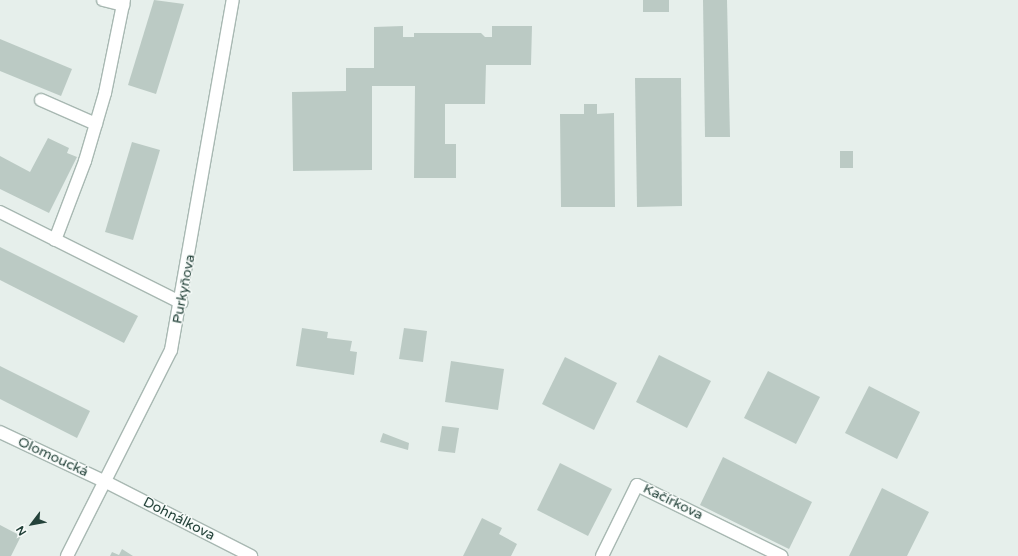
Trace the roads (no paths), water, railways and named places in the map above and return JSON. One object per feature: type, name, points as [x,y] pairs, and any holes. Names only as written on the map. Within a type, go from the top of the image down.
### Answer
[{"type":"street","points":[[55,240],[96,124],[123,2],[103,0]]},
{"type":"street","name":"Purkyňova","points":[[67,556],[106,482],[171,350],[182,303],[233,0]]},
{"type":"street","points":[[41,100],[96,124]]},
{"type":"street","points":[[0,212],[182,303]]},
{"type":"street","name":"Olomoucká","points":[[0,432],[106,482]]},
{"type":"street","name":"Dohnálkova","points":[[106,482],[251,556]]},
{"type":"street","name":"Kačírkova","points":[[602,556],[637,484],[781,556]]}]
